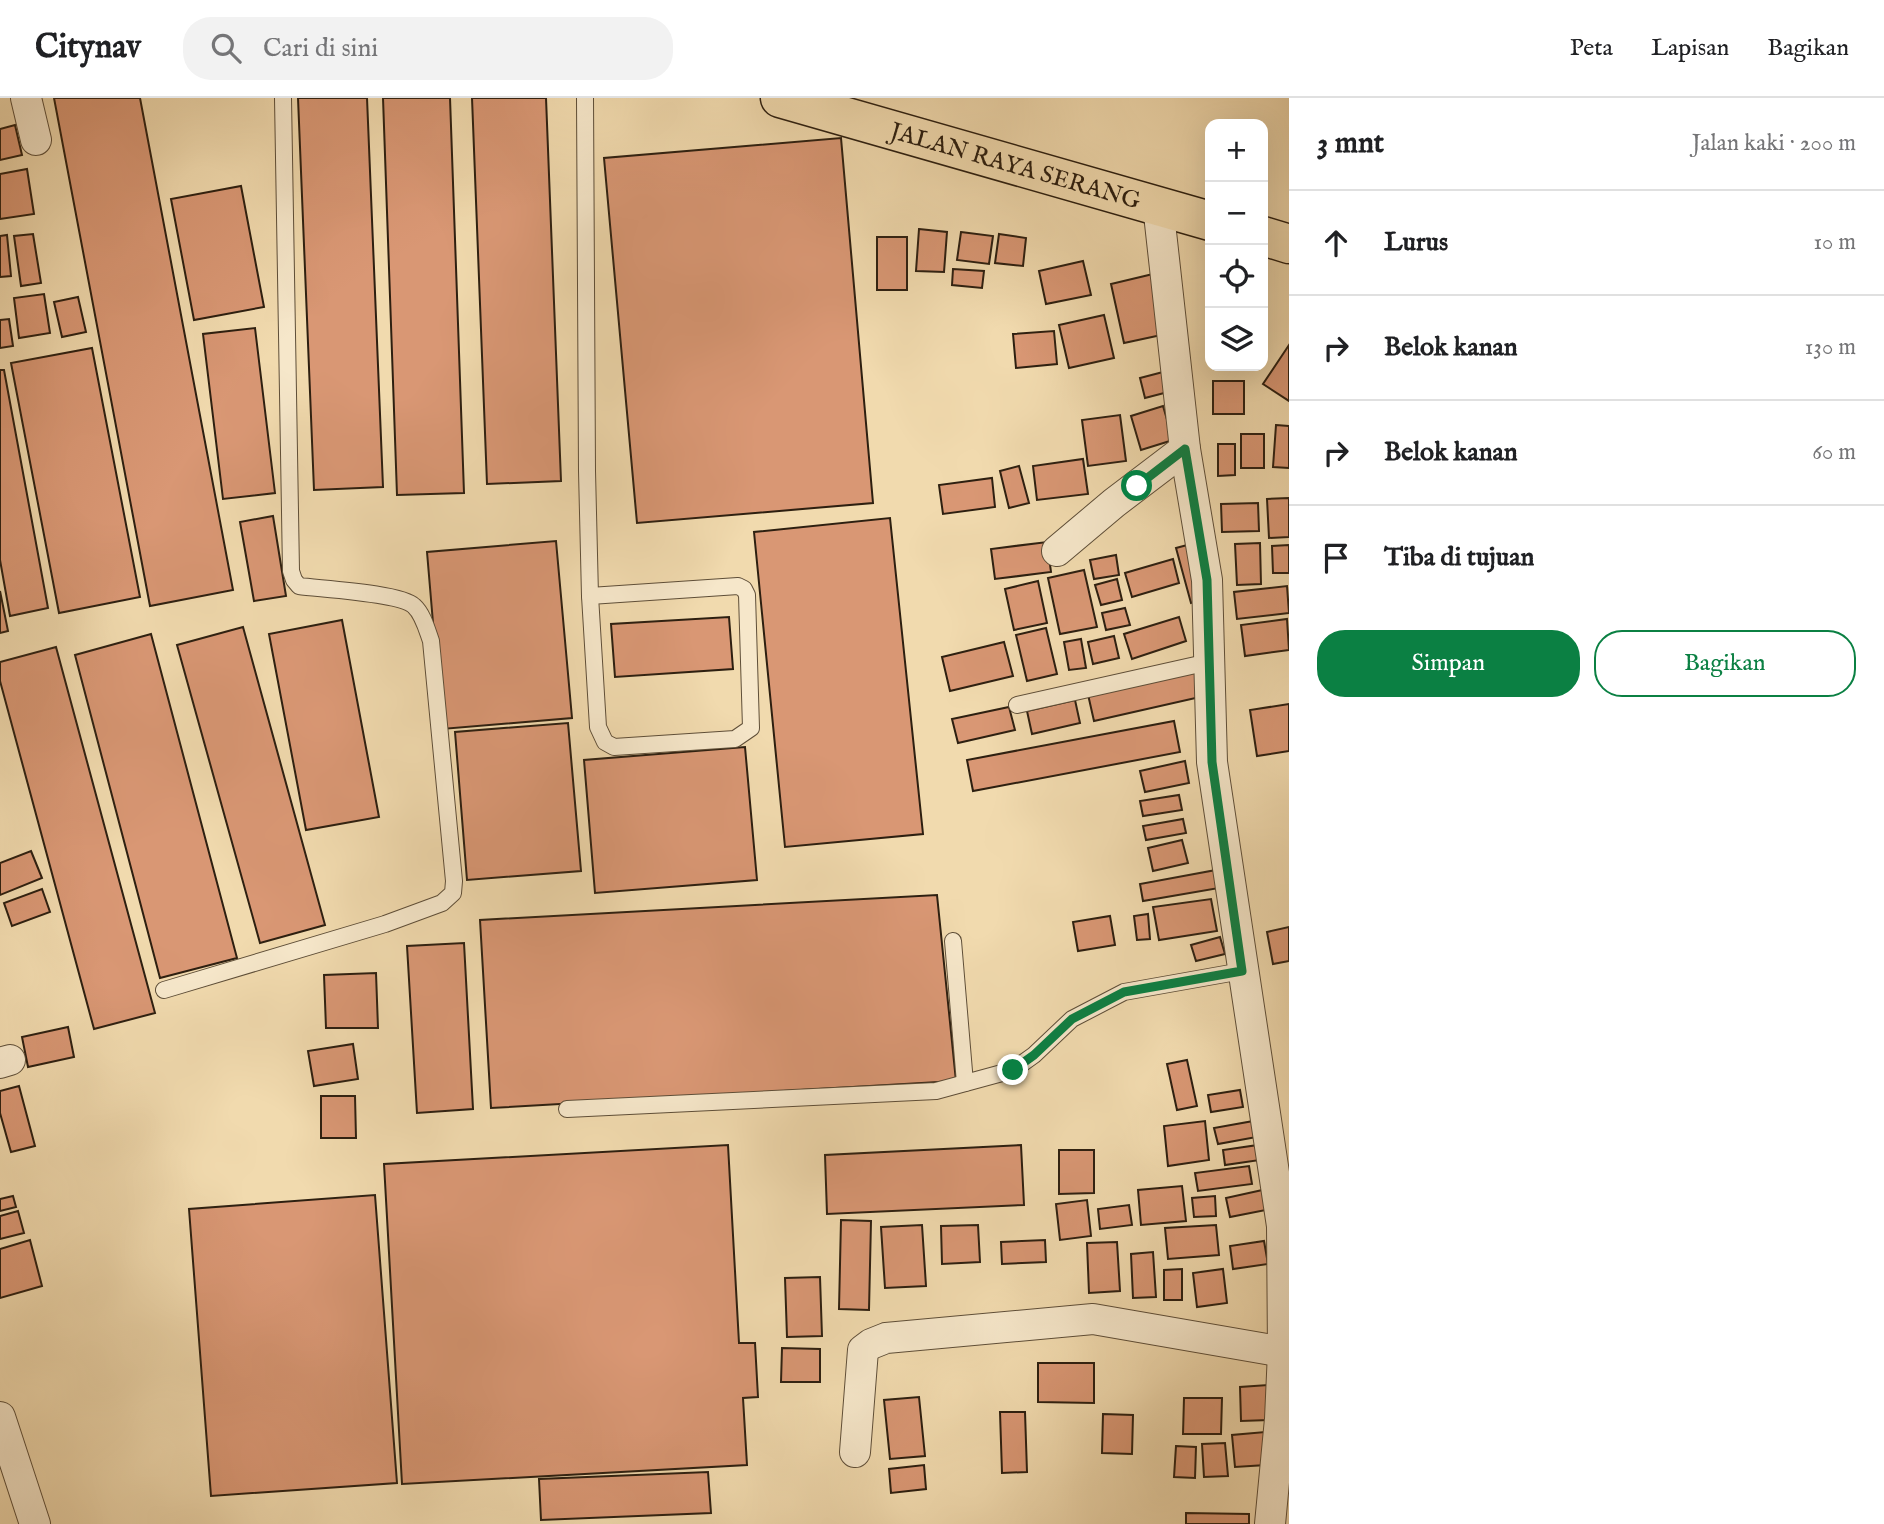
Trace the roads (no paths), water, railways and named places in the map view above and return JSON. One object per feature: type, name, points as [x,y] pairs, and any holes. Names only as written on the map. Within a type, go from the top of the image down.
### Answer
[{"type":"highway","name":"JALAN RAYA SERANG","points":[[780,98],[1205,219]]},
{"type":"highway","points":[[1268,238],[1289,244]]},
{"type":"street","points":[[26,98],[36,140]]},
{"type":"street","points":[[1158,205],[1185,449],[1207,580],[1212,762],[1242,971],[1285,1225],[1286,1352],[1270,1524]]},
{"type":"street","points":[[1057,551],[1185,449]]},
{"type":"street","points":[[855,1452],[863,1350],[886,1338],[1093,1319],[1286,1352]]},
{"type":"street","points":[[0,1417],[34,1524]]},
{"type":"lane","points":[[164,990],[385,924],[442,903],[453,893],[431,641],[425,622],[414,605],[394,597],[299,586],[291,571],[283,98]]},
{"type":"lane","points":[[584,98],[586,457],[590,596],[597,727],[605,741],[614,747],[735,738],[751,728],[747,595],[744,589],[738,586],[590,596]]},
{"type":"lane","points":[[1017,705],[1209,662]]},
{"type":"lane","points":[[953,941],[965,1083]]},
{"type":"lane","points":[[568,1109],[936,1091],[1013,1070],[1034,1055],[1072,1019],[1124,992],[1242,971]]}]
